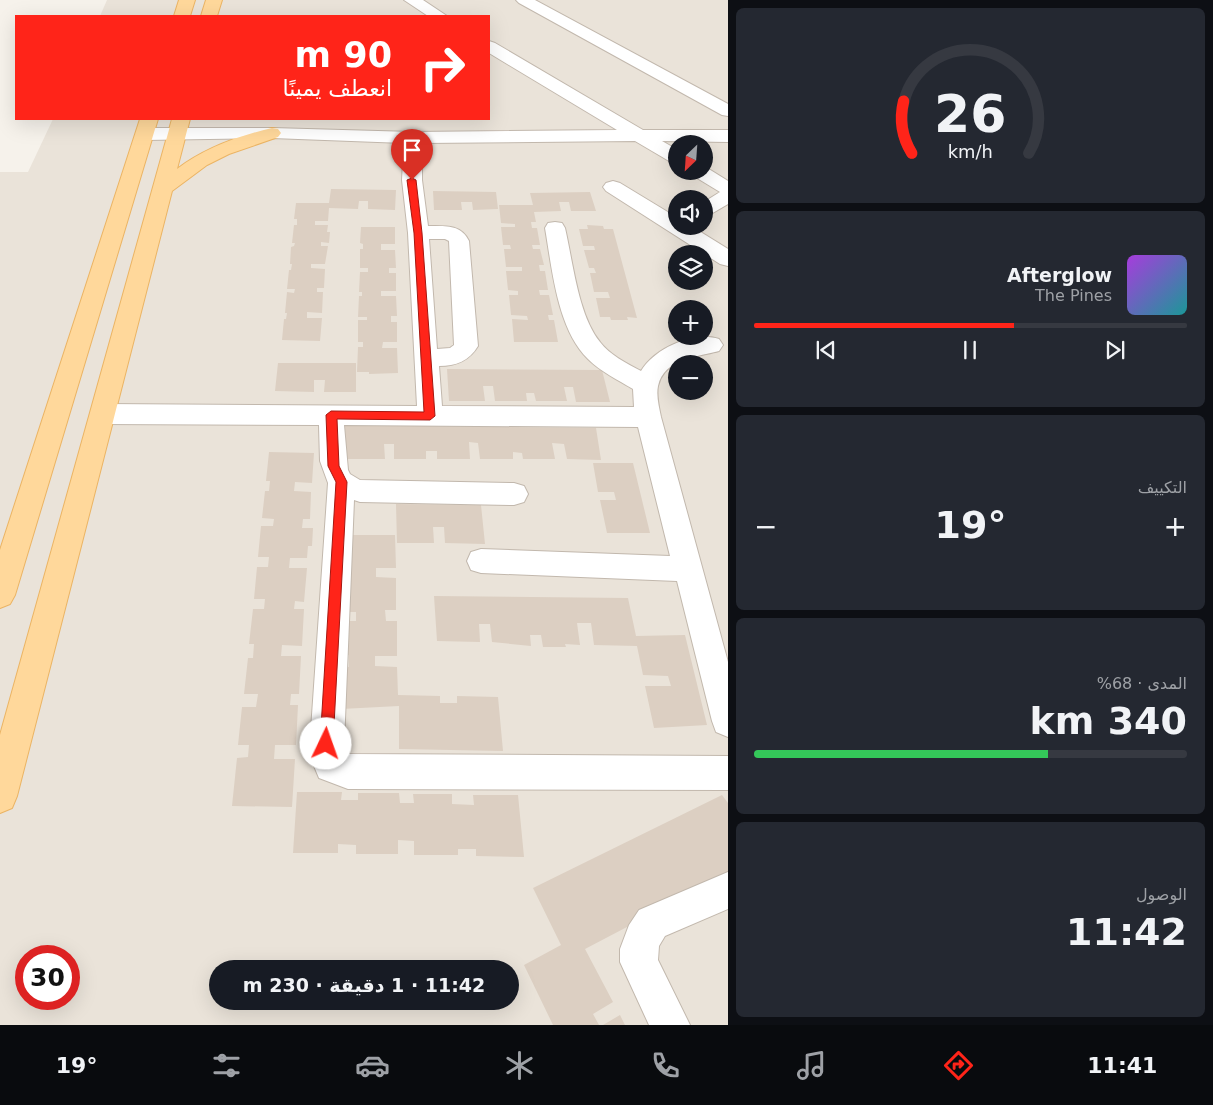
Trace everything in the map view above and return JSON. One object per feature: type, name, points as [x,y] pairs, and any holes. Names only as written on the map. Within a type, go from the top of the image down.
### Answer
[{"type":"main road","points":[[182,15],[187,0]]},
{"type":"main road","points":[[209,15],[214,0]]},
{"type":"main road","points":[[0,595],[147,126]]},
{"type":"main road","points":[[0,796],[180,126]]},
{"type":"main road","points":[[162,189],[200,161],[222,150],[272,132]]},
{"type":"street","points":[[412,0],[437,15]]},
{"type":"street","points":[[524,0],[728,111]]},
{"type":"street","points":[[490,47],[668,152]]},
{"type":"street","points":[[537,119],[728,122]]},
{"type":"street","points":[[147,126],[413,138],[639,135],[728,136]]},
{"type":"street","points":[[413,138],[412,180],[418,233],[430,416]]},
{"type":"street","points":[[713,180],[728,189]]},
{"type":"street","points":[[613,187],[668,221]]},
{"type":"street","points":[[713,205],[728,196]]},
{"type":"street","points":[[555,228],[568,291],[583,336],[591,349],[607,362],[646,384]]},
{"type":"street","points":[[418,233],[449,232],[454,234],[459,241],[466,346],[460,354],[455,356],[426,357]]},
{"type":"street","points":[[690,235],[728,259]]},
{"type":"street","points":[[711,345],[680,351],[665,359],[646,384],[648,417],[688,569],[723,684],[728,721]]},
{"type":"street","points":[[103,414],[648,417]]},
{"type":"street","points":[[331,415],[334,466],[341,482],[326,744],[331,766],[348,772],[728,773]]},
{"type":"street","points":[[341,482],[360,491],[514,494]]},
{"type":"street","points":[[481,560],[688,569]]},
{"type":"street","points":[[670,1025],[639,962],[639,949],[642,938],[652,924],[728,890]]},
{"type":"shaded area","points":[[107,0],[728,0],[728,1025],[0,1025],[0,172],[28,172],[53,120],[490,120],[490,15],[100,15]]},
{"type":"building","points":[[331,189],[396,190],[395,210],[368,209],[368,201],[359,201],[358,209],[329,208],[328,221],[315,221],[315,225],[328,225],[327,232],[330,232],[329,243],[321,242],[321,246],[328,246],[325,264],[311,264],[311,268],[325,269],[324,288],[317,288],[317,292],[323,292],[322,313],[307,312],[307,318],[322,318],[320,341],[282,340],[284,319],[286,319],[287,313],[285,313],[287,292],[294,293],[295,289],[287,289],[289,270],[291,270],[292,264],[290,264],[291,247],[295,243],[292,243],[294,225],[297,225],[297,219],[294,219],[296,203],[329,203]]},
{"type":"building","points":[[433,191],[496,192],[498,209],[473,210],[472,202],[461,202],[462,210],[434,210]]},
{"type":"building","points":[[590,192],[596,211],[571,211],[569,202],[559,202],[561,211],[534,212],[536,222],[531,222],[532,228],[537,228],[540,245],[532,245],[533,249],[540,249],[544,265],[539,265],[540,271],[545,271],[548,290],[539,290],[540,295],[549,295],[553,315],[548,315],[549,320],[554,320],[558,342],[514,342],[512,319],[528,320],[527,316],[511,315],[509,295],[518,295],[518,291],[508,290],[506,271],[522,271],[522,267],[506,267],[504,249],[511,249],[510,245],[503,245],[501,227],[515,227],[515,224],[501,223],[499,205],[533,205],[530,193]]},
{"type":"building","points":[[587,225],[613,229],[637,318],[627,317],[628,320],[611,320],[610,317],[600,317],[596,298],[610,298],[608,292],[594,292],[590,273],[596,273],[594,268],[589,268],[584,250],[595,250],[594,246],[583,246],[579,229],[588,229]]},
{"type":"building","points":[[361,227],[395,227],[395,244],[381,244],[381,250],[395,250],[396,268],[389,268],[389,273],[396,273],[396,291],[381,291],[381,296],[396,296],[397,316],[391,316],[391,322],[397,322],[397,342],[383,342],[382,348],[397,348],[398,373],[369,374],[369,372],[357,372],[358,347],[363,347],[363,342],[358,342],[358,320],[367,320],[367,317],[358,317],[359,296],[362,296],[362,292],[359,292],[360,272],[368,272],[368,268],[360,268],[360,249],[363,249],[363,244],[360,243]]},
{"type":"building","points":[[278,363],[356,363],[356,392],[324,392],[325,380],[314,380],[314,392],[275,391]]},
{"type":"building","points":[[447,369],[602,370],[610,402],[576,402],[573,387],[564,387],[567,401],[536,401],[534,393],[526,393],[527,401],[495,401],[493,386],[483,386],[485,401],[449,401]]},
{"type":"building","points":[[345,425],[596,428],[601,460],[567,459],[564,444],[552,443],[555,459],[523,459],[522,453],[513,452],[513,459],[480,459],[478,443],[469,442],[470,459],[437,459],[437,451],[426,451],[426,459],[394,459],[394,444],[384,444],[385,459],[346,459]]},
{"type":"building","points":[[269,452],[314,453],[312,483],[295,482],[294,491],[311,492],[310,519],[303,519],[302,528],[313,528],[312,546],[308,546],[307,558],[290,558],[289,568],[307,568],[304,602],[295,601],[294,609],[304,609],[302,646],[282,645],[281,656],[301,656],[299,694],[291,694],[290,705],[298,705],[296,745],[275,745],[274,759],[295,759],[292,807],[232,806],[237,758],[248,757],[249,745],[238,745],[242,707],[256,707],[258,694],[244,694],[248,658],[253,658],[254,644],[249,644],[253,609],[264,609],[265,599],[254,599],[257,567],[268,567],[269,557],[258,557],[261,526],[273,526],[274,519],[262,518],[265,491],[269,491],[270,481],[266,481]]},
{"type":"building","points":[[593,463],[633,463],[650,533],[607,533],[600,500],[616,500],[614,492],[598,492]]},
{"type":"building","points":[[396,504],[481,505],[485,544],[445,543],[444,527],[433,527],[434,543],[397,543]]},
{"type":"building","points":[[345,535],[395,535],[396,568],[376,568],[376,577],[396,578],[396,610],[385,610],[386,621],[397,621],[397,656],[375,656],[375,666],[397,667],[398,695],[440,696],[440,703],[457,703],[457,696],[498,697],[503,751],[399,749],[399,706],[341,709],[342,667],[349,667],[349,655],[342,655],[343,621],[356,621],[356,612],[343,612]]},
{"type":"building","points":[[434,596],[628,598],[636,636],[685,635],[707,725],[654,728],[645,686],[671,686],[668,676],[643,675],[637,646],[594,645],[591,623],[577,623],[580,645],[565,644],[566,647],[543,647],[541,635],[530,635],[531,646],[492,642],[490,624],[479,624],[480,642],[437,641]]},
{"type":"building","points":[[297,792],[342,792],[341,800],[358,800],[358,793],[399,793],[400,803],[414,803],[413,794],[452,794],[452,804],[474,805],[473,795],[518,795],[524,857],[476,856],[476,849],[458,849],[458,855],[414,855],[414,841],[398,840],[398,854],[356,854],[356,845],[338,844],[338,853],[293,853]]},
{"type":"building","points":[[722,795],[728,803],[728,874],[585,949],[613,1002],[593,1014],[599,1025],[553,1025],[524,965],[561,945],[533,888]]},
{"type":"building","points":[[620,1015],[625,1025],[603,1025]]},
{"type":"route","points":[[326,744],[341,482],[334,466],[331,415],[430,416],[418,233],[412,180]]}]
